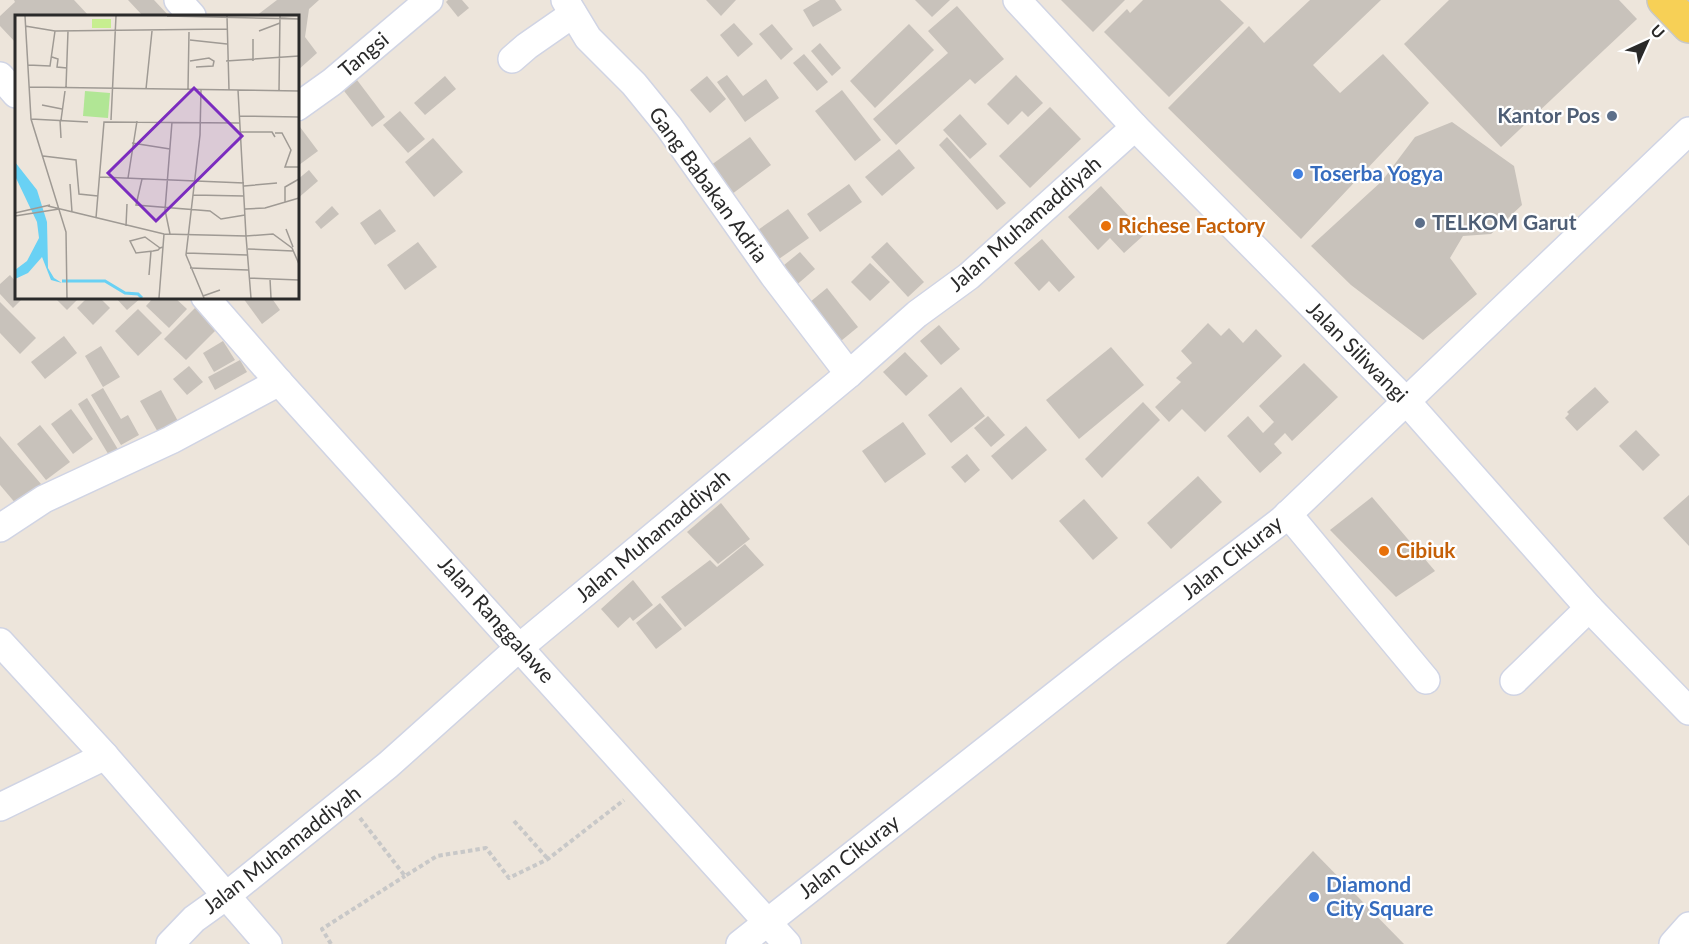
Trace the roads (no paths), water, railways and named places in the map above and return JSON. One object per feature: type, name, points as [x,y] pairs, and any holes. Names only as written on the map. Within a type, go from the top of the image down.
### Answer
[{"type":"street","points":[[178,0],[191,15]]},
{"type":"street","name":"Tangsi","points":[[298,106],[332,82],[429,0]]},
{"type":"street","name":"Jalan Siliwangi","points":[[1017,0],[1135,126],[1407,402],[1589,608],[1689,711]]},
{"type":"street","points":[[512,59],[569,7]]},
{"type":"street","name":"Gang Babakan Adria","points":[[569,7],[588,38],[634,84],[669,127],[774,276],[849,374]]},
{"type":"street","points":[[0,76],[15,93]]},
{"type":"street","name":"Jalan Muhamaddiyah","points":[[170,944],[194,919],[226,896],[388,765],[520,647],[849,374],[917,314],[969,276],[1135,126]]},
{"type":"street","name":"Jalan Cikuray","points":[[740,944],[765,922],[1288,514],[1689,131]]},
{"type":"street","name":"Jalan Ranggalawe","points":[[206,298],[279,382],[787,944]]},
{"type":"street","points":[[0,528],[44,499],[171,440],[279,382]]},
{"type":"street","points":[[1288,514],[1426,680]]},
{"type":"street","points":[[1514,681],[1589,608]]},
{"type":"street","points":[[0,642],[105,756],[268,944]]},
{"type":"street","points":[[0,807],[105,756]]},
{"type":"street","points":[[1673,944],[1689,926]]},
{"type":"place","name":"Kantor Pos","points":[[1612,116]]},
{"type":"place","name":"Toserba Yogya","points":[[1298,174]]},
{"type":"place","name":"TELKOM Garut","points":[[1420,223]]},
{"type":"place","name":"Richese Factory","points":[[1106,226]]},
{"type":"place","name":"Cibiuk","points":[[1384,551]]},
{"type":"place","name":"Diamond City Square","points":[[1314,897]]}]
